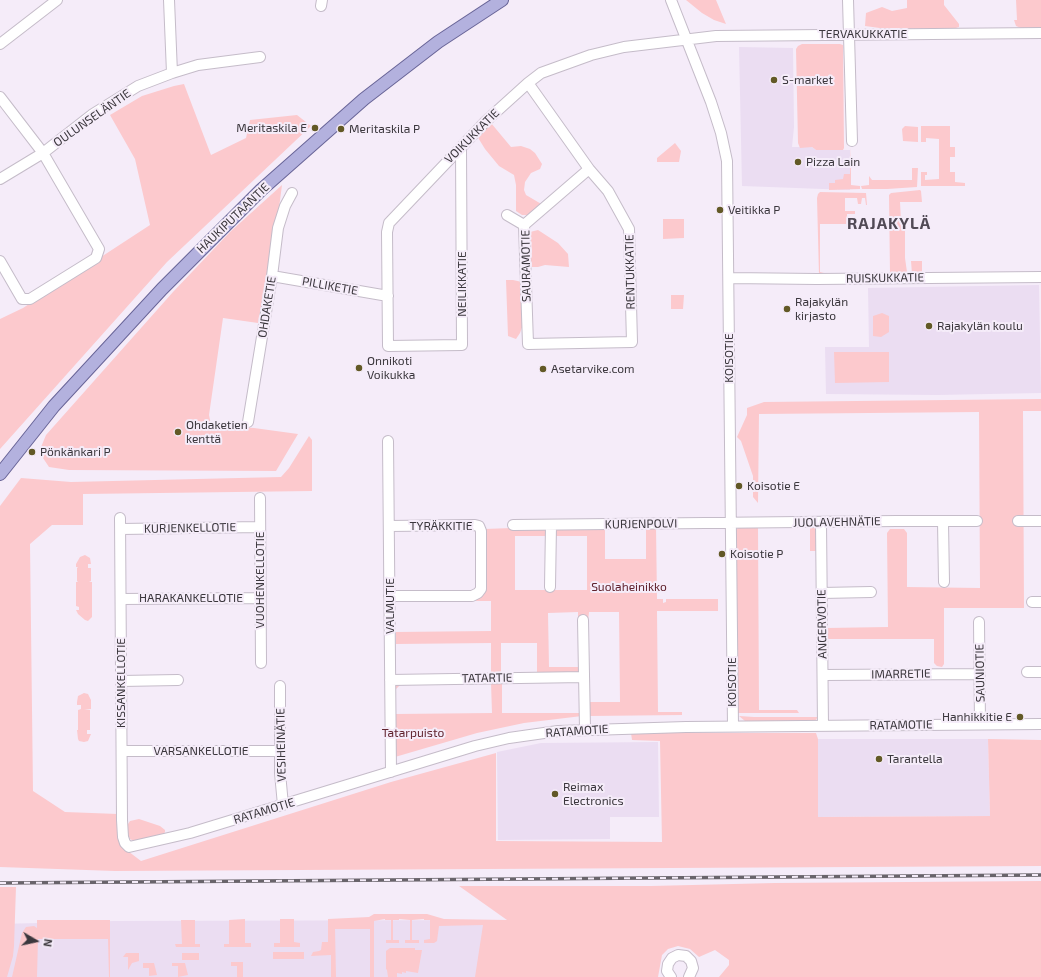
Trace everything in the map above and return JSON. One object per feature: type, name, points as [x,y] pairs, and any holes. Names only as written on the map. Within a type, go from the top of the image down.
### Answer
[{"type":"main road","name":"HAUKIPUTAANTIE","points":[[0,474],[54,406],[162,289],[261,190],[364,99],[438,42],[502,0]]},
{"type":"street","points":[[169,0],[172,73]]},
{"type":"street","name":"KOISOTIE","points":[[670,0],[711,102],[725,148],[728,172],[732,726]]},
{"type":"street","points":[[848,0],[852,141]]},
{"type":"street","points":[[0,44],[55,1]]},
{"type":"street","name":"TERVAKUKKATIE","points":[[686,39],[716,36],[1041,32]]},
{"type":"street","name":"VOIKUKKATIE","points":[[388,346],[387,232],[389,223],[433,175],[486,121],[541,73],[591,55],[624,47],[686,39]]},
{"type":"street","name":"OULUNSELÄNTIE","points":[[0,179],[43,153],[93,114],[138,86],[198,65],[260,57]]},
{"type":"street","name":"RENTUKKATIE","points":[[528,83],[589,169],[608,191],[630,229],[632,342],[528,344]]},
{"type":"street","points":[[0,98],[43,153],[99,249],[96,258],[30,299],[22,298],[0,261]]},
{"type":"street","name":"NEILIKKATIE","points":[[388,346],[462,345],[461,148]]},
{"type":"street","name":"SAURAMOTIE","points":[[528,344],[524,225],[589,169]]},
{"type":"street","name":"OHDAKETIE","points":[[248,422],[272,276],[278,228],[285,206],[292,193]]},
{"type":"street","points":[[508,215],[524,225]]},
{"type":"street","name":"PILLIKETIE","points":[[272,276],[388,296]]},
{"type":"street","name":"RUISKUKKATIE","points":[[729,278],[817,279],[1041,277]]},
{"type":"street","name":"VALMUTIE","points":[[388,441],[390,772]]},
{"type":"street","name":"VUOHENKELLOTIE","points":[[260,498],[261,663]]},
{"type":"street","name":"KISSANKELLOTIE","points":[[120,518],[123,837],[125,843],[129,847]]},
{"type":"street","name":"JUOLAVEHNÄTIE","points":[[731,523],[897,521],[977,522]]},
{"type":"street","points":[[1018,521],[1041,521]]},
{"type":"street","points":[[943,522],[944,582]]},
{"type":"street","name":"KURJENPOLVI","points":[[513,525],[731,523]]},
{"type":"street","name":"ANGERVOTIE","points":[[821,523],[823,726]]},
{"type":"street","name":"TYRÄKKITIE","points":[[389,526],[475,525],[479,526],[481,531],[481,588],[478,593],[472,596],[390,596]]},
{"type":"street","points":[[550,587],[551,525]]},
{"type":"street","name":"KURJENKELLOTIE","points":[[121,529],[260,527]]},
{"type":"street","points":[[822,593],[871,592]]},
{"type":"street","name":"HARAKANKELLOTIE","points":[[121,599],[260,598]]},
{"type":"street","points":[[583,620],[585,729]]},
{"type":"street","name":"SAUNIOTIE","points":[[979,622],[980,724]]},
{"type":"street","points":[[1027,672],[1041,672]]},
{"type":"street","name":"IMARRETIE","points":[[822,675],[980,674]]},
{"type":"street","name":"TATARTIE","points":[[390,680],[584,677]]},
{"type":"street","points":[[121,682],[178,680]]},
{"type":"street","name":"VESIHEINÄTIE","points":[[280,686],[280,751],[283,805]]},
{"type":"street","name":"RATAMOTIE","points":[[129,847],[190,833],[475,746],[509,738],[558,731],[585,729],[732,726],[1041,724]]},
{"type":"street","name":"VARSANKELLOTIE","points":[[122,751],[280,751]]},
{"type":"street","points":[[671,977],[667,971],[669,960],[675,956],[682,955],[689,958],[692,964],[692,972],[689,977]]},
{"type":"shaded area","points":[[739,47],[793,48],[794,127],[792,147],[812,147],[816,150],[850,150],[850,190],[742,186]]},
{"type":"shaded area","name":"Rajakylän koulu","points":[[1039,285],[1041,393],[937,395],[826,394],[825,347],[869,347],[868,288]]},
{"type":"shaded area","points":[[818,739],[988,739],[990,816],[818,817]]},
{"type":"shaded area","points":[[658,742],[659,817],[610,817],[610,839],[498,840],[497,752],[541,743]]},
{"type":"shaded area","points":[[508,920],[507,977],[0,977],[0,924],[114,921]]},
{"type":"green space","points":[[686,0],[716,0],[726,24],[714,20],[702,13]]},
{"type":"green space","points":[[907,0],[944,0],[944,5],[959,24],[959,27],[887,29],[865,26],[866,13],[882,7],[892,11],[907,8]]},
{"type":"green space","points":[[1016,0],[1041,0],[1041,28],[1021,28],[1016,26],[1014,20],[1017,20]]},
{"type":"green space","points":[[802,44],[843,45],[843,150],[816,150],[812,147],[800,148],[798,143],[796,49]]},
{"type":"green space","points":[[184,84],[211,155],[246,138],[250,120],[297,115],[311,126],[167,262],[0,449],[0,319],[23,308],[150,225],[135,159],[110,115],[142,96]]},
{"type":"green space","points":[[491,123],[511,147],[521,146],[530,149],[535,153],[542,164],[540,169],[531,173],[525,182],[524,190],[526,195],[543,205],[531,215],[522,215],[516,211],[516,185],[514,175],[499,166],[485,149],[477,136]]},
{"type":"green space","points":[[905,126],[918,127],[918,142],[903,141],[902,129]]},
{"type":"green space","points":[[921,126],[950,126],[950,147],[955,147],[955,157],[950,157],[950,172],[955,172],[955,182],[965,183],[965,186],[921,186],[921,172],[927,172],[927,175],[925,175],[925,180],[939,179],[939,139],[926,138],[926,142],[921,142]]},
{"type":"green space","points":[[675,143],[681,151],[679,162],[657,162],[657,158]]},
{"type":"green space","points":[[851,147],[851,185],[860,186],[860,189],[829,190],[829,183],[835,183],[835,180],[843,179],[844,174],[850,174]]},
{"type":"green space","points":[[912,168],[918,168],[917,187],[862,189],[861,186],[869,185],[869,176],[872,180],[912,180]]},
{"type":"green space","points":[[282,185],[258,323],[223,318],[209,415],[211,425],[254,428],[298,434],[276,471],[69,470],[49,467],[39,452],[46,435],[173,292],[230,232]]},
{"type":"green space","points":[[920,190],[922,202],[900,202],[901,221],[905,221],[905,258],[907,272],[890,274],[889,195],[891,193]]},
{"type":"green space","points":[[820,192],[866,193],[867,205],[865,198],[862,198],[861,204],[858,204],[857,198],[845,198],[845,211],[855,211],[855,214],[847,214],[847,224],[820,224],[820,272],[824,274],[819,275],[817,198]]},
{"type":"green space","points":[[663,219],[684,219],[684,238],[663,239]]},
{"type":"green space","points":[[538,230],[558,243],[568,254],[569,267],[545,265],[530,267],[532,251],[530,232]]},
{"type":"green space","points":[[911,261],[922,261],[922,274],[912,274]]},
{"type":"green space","points":[[506,280],[522,282],[524,322],[516,339],[508,336]]},
{"type":"green space","points":[[671,295],[684,295],[683,309],[671,309]]},
{"type":"green space","points":[[882,313],[889,316],[889,332],[881,337],[873,336],[873,316]]},
{"type":"green space","points":[[834,352],[889,352],[889,382],[835,383]]},
{"type":"green space","points":[[1041,399],[1041,411],[1023,411],[1024,608],[944,608],[944,664],[942,667],[937,666],[934,663],[934,639],[827,639],[827,628],[888,627],[887,533],[890,529],[904,529],[907,533],[907,587],[980,588],[979,412],[759,414],[758,503],[753,497],[753,476],[741,441],[737,437],[747,415],[747,408],[764,402]]},
{"type":"green space","points":[[309,436],[312,440],[312,491],[83,494],[83,525],[52,525],[30,544],[33,791],[65,812],[118,814],[120,845],[141,861],[391,782],[496,753],[496,841],[662,842],[660,741],[632,740],[631,733],[816,733],[818,739],[818,817],[990,816],[988,739],[1041,740],[1041,866],[115,871],[0,867],[0,506],[21,478],[71,482],[281,477],[289,468]]},
{"type":"green space","name":"Suolaheinikko","points":[[646,526],[656,526],[657,599],[663,599],[663,603],[666,602],[666,599],[718,599],[718,611],[657,611],[658,712],[682,712],[682,715],[589,716],[589,702],[620,702],[619,612],[589,612],[588,622],[581,622],[578,625],[578,612],[548,613],[549,667],[581,667],[580,672],[577,673],[537,673],[537,643],[501,643],[501,673],[491,673],[491,643],[396,644],[396,632],[491,631],[491,601],[476,601],[484,529],[541,527],[548,533],[548,536],[515,536],[515,590],[587,590],[587,536],[553,536],[555,530],[558,527],[605,527],[605,559],[646,559]]},
{"type":"green space","points":[[813,526],[818,532],[817,550],[815,551],[810,551],[810,527],[758,527],[759,710],[797,710],[799,713],[738,713],[735,531],[739,527]]},
{"type":"green space","points":[[85,555],[90,558],[91,564],[88,564],[88,568],[91,568],[91,581],[89,582],[92,582],[92,617],[88,621],[78,614],[76,610],[79,610],[79,607],[76,606],[76,582],[78,582],[78,567],[76,567],[76,564],[80,557]]},
{"type":"green space","name":"Tatarpuisto","points":[[512,681],[512,683],[502,683],[502,713],[579,713],[579,688],[581,688],[582,716],[524,723],[477,733],[395,757],[395,685],[401,684],[396,689],[396,714],[492,713],[491,683]]},
{"type":"green space","points":[[84,693],[88,694],[91,700],[91,709],[84,710],[90,710],[90,730],[87,730],[87,734],[91,734],[88,741],[79,741],[78,710],[81,709],[81,705],[77,705],[77,702],[78,696]]},
{"type":"green space","points":[[739,716],[818,717],[815,721],[749,722],[745,721]]},
{"type":"green space","points":[[139,819],[160,826],[165,830],[165,832],[163,835],[134,841],[130,839],[127,829],[128,824],[130,821]]},
{"type":"green space","points":[[1041,881],[1041,977],[719,977],[729,965],[729,960],[715,950],[699,957],[690,949],[678,946],[668,949],[662,955],[658,977],[475,977],[483,925],[439,926],[437,941],[434,943],[424,943],[424,940],[430,939],[430,920],[424,919],[412,920],[412,940],[419,940],[419,943],[405,943],[405,940],[410,940],[410,920],[393,920],[393,940],[399,940],[399,943],[386,943],[386,940],[391,940],[391,920],[385,919],[374,921],[374,977],[370,977],[370,929],[335,929],[336,977],[331,977],[331,955],[311,956],[313,952],[321,950],[322,942],[328,942],[328,919],[369,917],[374,914],[427,914],[444,919],[507,920],[459,886],[651,886],[775,883]]},
{"type":"green space","points":[[0,887],[16,887],[13,956],[7,977],[0,977]]},
{"type":"green space","points":[[245,919],[245,943],[251,943],[251,947],[224,947],[224,944],[229,944],[229,920]]},
{"type":"green space","points":[[280,919],[294,919],[294,942],[300,943],[300,947],[274,947],[274,943],[280,943]]},
{"type":"green space","points":[[37,920],[110,920],[110,977],[108,939],[38,939],[37,977],[12,977],[22,933],[26,927],[34,926],[37,928]]},
{"type":"green space","points":[[181,920],[195,920],[195,944],[200,944],[200,947],[176,947],[175,944],[182,944]]},
{"type":"green space","points":[[390,948],[415,948],[415,950],[422,950],[418,973],[406,971],[406,973],[402,972],[402,974],[397,973],[397,977],[388,977],[386,969],[386,951]]},
{"type":"green space","points":[[273,952],[304,952],[304,959],[273,959]]},
{"type":"green space","points":[[126,953],[139,953],[139,961],[132,963],[128,970],[128,957],[123,957]]},
{"type":"green space","points":[[182,953],[199,953],[199,960],[182,960]]},
{"type":"green space","points":[[231,962],[243,962],[243,977],[237,977],[237,966],[231,966]]},
{"type":"green space","points":[[143,963],[154,963],[157,975],[149,976],[149,968],[143,968]]},
{"type":"green space","points":[[172,963],[185,963],[188,975],[178,977],[178,966],[172,966]]},
{"type":"railway","points":[[0,883],[1041,875]]},
{"type":"place","name":"S-market","points":[[774,80]]},
{"type":"place","name":"Meritaskila E","points":[[315,128]]},
{"type":"place","name":"Meritaskila P","points":[[341,129]]},
{"type":"place","name":"Pizza Lain","points":[[798,162]]},
{"type":"place","name":"Veitikka P","points":[[720,210]]},
{"type":"place","name":"Rajakylän kirjasto","points":[[787,309]]},
{"type":"place","name":"Rajakylän koulu","points":[[929,326]]},
{"type":"place","name":"Onnikoti Voikukka","points":[[359,368]]},
{"type":"place","name":"Asetarvike.com","points":[[543,369]]},
{"type":"place","name":"Ohdaketien kenttä","points":[[178,432]]},
{"type":"place","name":"Pönkänkari P","points":[[32,452]]},
{"type":"place","name":"Koisotie E","points":[[739,486]]},
{"type":"place","name":"Koisotie P","points":[[722,554]]},
{"type":"place","name":"Hanhikkitie E","points":[[1020,717]]},
{"type":"place","name":"Tarantella","points":[[879,759]]},
{"type":"place","name":"Reimax Electronics","points":[[555,794]]},
{"type":"district","name":"RAJAKYLÄ","points":[[889,224]]}]
